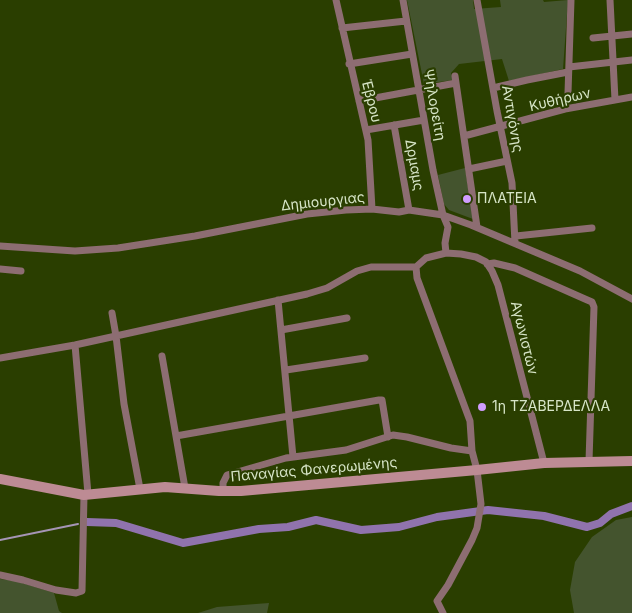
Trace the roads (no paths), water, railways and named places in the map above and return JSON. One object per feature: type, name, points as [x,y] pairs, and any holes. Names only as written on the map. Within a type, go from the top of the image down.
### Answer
[{"type":"main road","name":"Παναγίας Φανερωμένης","points":[[0,479],[86,494],[140,489],[185,488],[223,491],[477,470],[544,462],[632,461]]},
{"type":"street","name":"Έβρου","points":[[336,0],[349,64],[366,130],[372,209]]},
{"type":"street","name":"Ψηλορείτη","points":[[403,0],[424,120],[443,215],[448,227],[445,243],[446,253]]},
{"type":"street","name":"Αντιγόνης","points":[[477,0],[512,183],[516,240]]},
{"type":"street","points":[[565,109],[568,93],[571,0]]},
{"type":"street","points":[[610,0],[615,100]]},
{"type":"street","points":[[342,28],[406,20]]},
{"type":"street","points":[[593,38],[632,34]]},
{"type":"street","points":[[349,64],[412,54]]},
{"type":"street","points":[[493,88],[569,70],[632,60]]},
{"type":"street","points":[[359,101],[419,89],[455,79],[477,227]]},
{"type":"street","name":"Κυθήρων","points":[[464,136],[565,109],[632,97]]},
{"type":"street","points":[[366,130],[424,120]]},
{"type":"street","name":"Δρμαμς","points":[[394,125],[409,210]]},
{"type":"street","points":[[469,168],[507,161]]},
{"type":"street","name":"Δημιουργιας","points":[[0,246],[75,251],[118,248],[195,236],[308,214],[346,210],[372,209],[400,212],[409,210],[443,215],[516,240],[632,299]]},
{"type":"street","points":[[516,240],[592,228]]},
{"type":"street","points":[[0,358],[75,345],[328,288],[357,270],[401,266],[416,267],[426,258],[446,253],[476,257],[487,264],[494,263],[515,268],[592,302],[594,307],[589,461]]},
{"type":"street","name":"Αγωνιστών","points":[[487,264],[498,284],[544,462]]},
{"type":"street","points":[[416,267],[417,278],[470,421],[472,451],[477,470],[481,504],[480,516],[472,540],[448,585],[437,601],[443,613]]},
{"type":"street","points":[[0,269],[21,271]]},
{"type":"street","points":[[278,300],[293,457]]},
{"type":"street","points":[[112,313],[124,404],[140,489]]},
{"type":"street","points":[[282,330],[347,318]]},
{"type":"street","points":[[0,575],[56,590],[76,593],[82,591],[86,494],[75,345]]},
{"type":"street","points":[[162,356],[185,488]]},
{"type":"street","points":[[286,370],[365,358]]},
{"type":"street","points":[[176,436],[382,400],[388,436]]},
{"type":"street","points":[[223,491],[223,483],[227,475],[293,457],[346,450],[393,435],[472,451]]},
{"type":"waterway","points":[[87,522],[116,523],[183,543],[259,529],[288,527],[316,520],[361,530],[399,527],[437,517],[488,510],[544,516],[587,527],[600,523],[611,514],[632,506]]},
{"type":"waterway","points":[[0,540],[78,524]]},
{"type":"place","name":"ΠΛΑΤΕΙΑ","points":[[467,199]]},
{"type":"place","name":"1η ΤΖΑΒΕΡΔΕΛΛΑ","points":[[482,407]]}]
